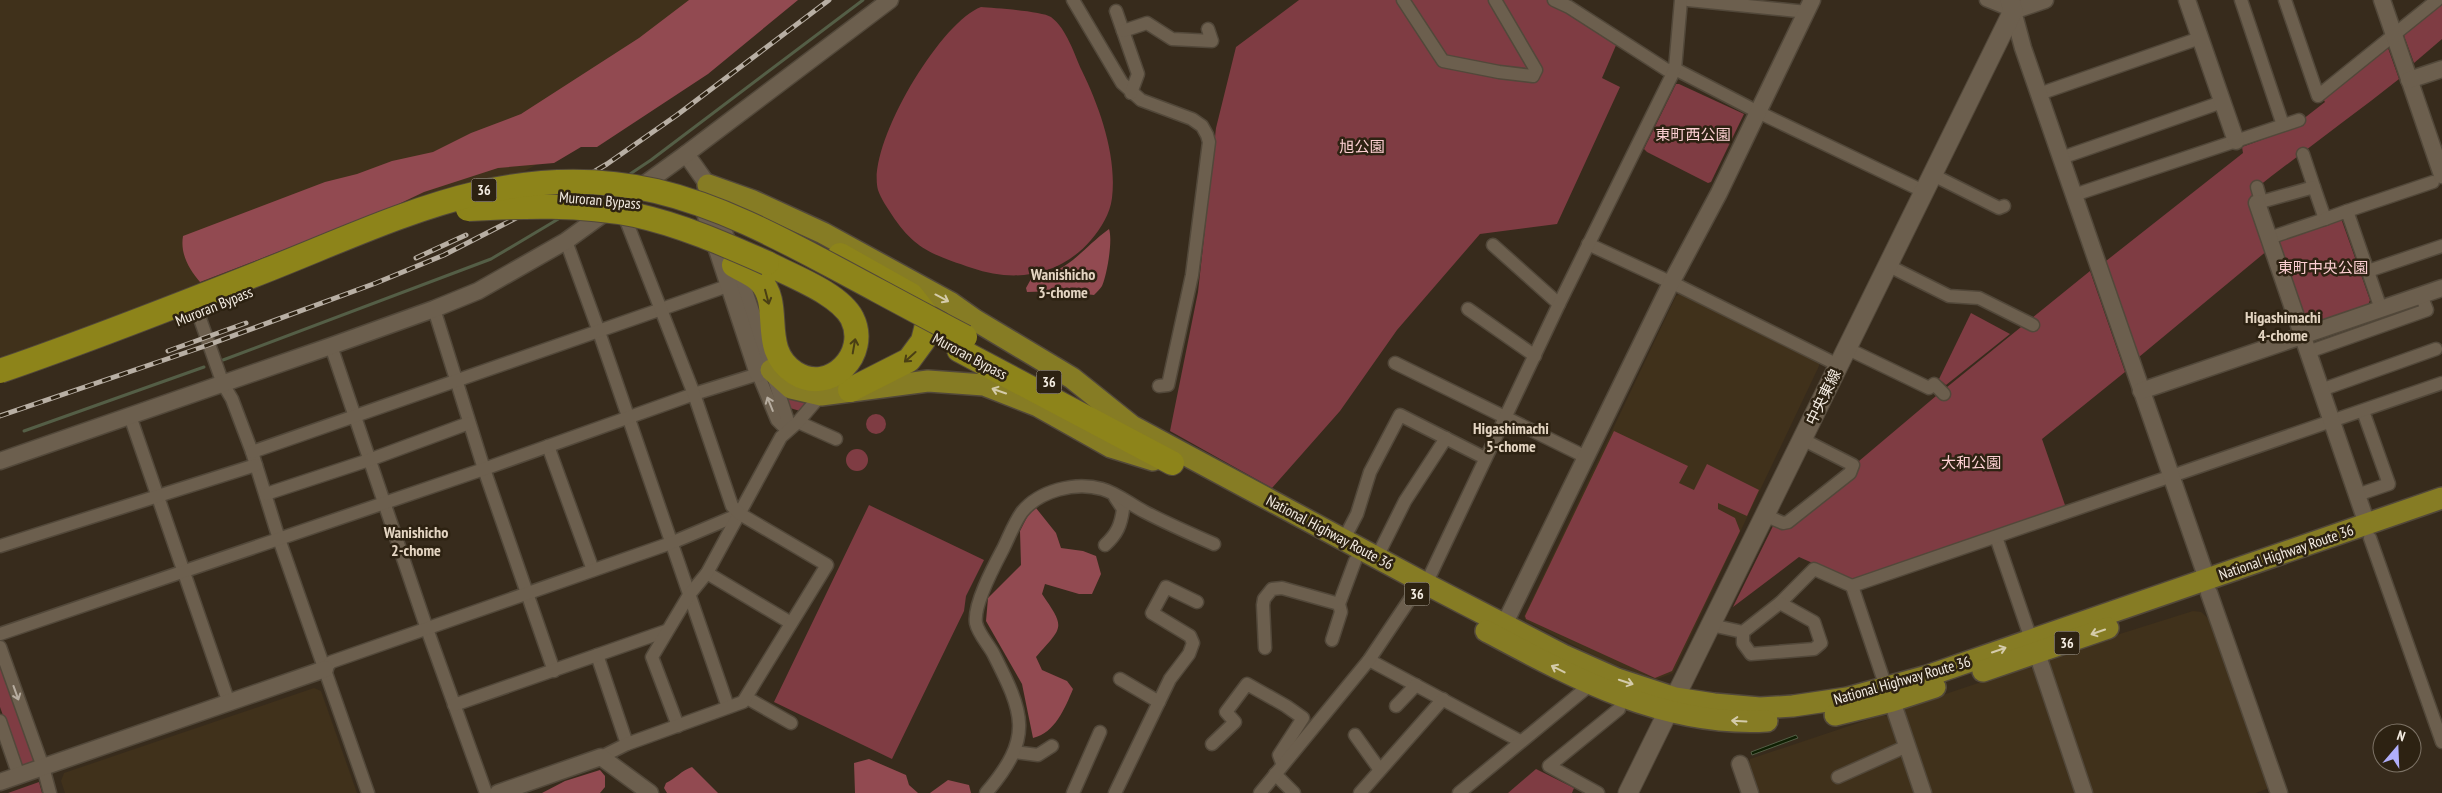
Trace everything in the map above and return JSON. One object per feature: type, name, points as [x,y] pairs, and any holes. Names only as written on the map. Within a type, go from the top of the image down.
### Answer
[{"type":"highway","points":[[415,211],[446,193],[485,180],[542,171],[601,170],[637,175],[707,195],[768,218],[840,255],[910,295],[926,314],[927,325],[923,341],[909,360],[850,390]]},
{"type":"highway","name":"Muroran Bypass","points":[[0,371],[133,323],[415,211],[470,193],[538,182],[604,182],[659,192],[722,212],[750,224],[966,336],[1132,426]]},
{"type":"highway","points":[[708,185],[753,201],[823,233],[951,303],[966,336]]},
{"type":"highway","name":"Muroran Bypass","points":[[0,386],[131,339],[410,228],[468,209],[512,200],[560,195],[609,198],[658,206],[710,223],[966,336],[1172,463]]},
{"type":"highway","points":[[468,209],[554,206],[595,209],[635,215],[714,239],[767,263],[830,297],[844,308],[852,318],[856,330],[856,344],[852,356],[843,369],[830,377],[812,379],[796,374],[784,364],[777,354],[772,338],[766,291],[759,280],[734,277]]},
{"type":"highway","points":[[765,372],[791,388],[822,395]]},
{"type":"highway","name":"National Highway Route 36","points":[[822,395],[928,381],[984,385],[1038,406],[1111,447],[1150,459],[1172,463],[1355,561],[1504,625],[1563,655],[1672,705]]},
{"type":"highway","name":"National Highway Route 36","points":[[1132,426],[1377,557],[1420,588],[1590,685],[1672,705],[1715,719],[1757,722],[1839,714],[1927,676],[2034,646],[2368,531],[2442,498]]},
{"type":"highway","name":"National Highway Route 36","points":[[2368,531],[2442,513]]},
{"type":"main road","name":"中央東線","points":[[1628,793],[1923,191],[2011,5]]},
{"type":"street","points":[[0,461],[434,309],[478,290],[566,241],[683,157],[890,0]]},
{"type":"street","points":[[1073,0],[1122,83],[1141,100],[1192,119],[1202,126],[1209,142],[1192,275],[1168,385],[1159,386]]},
{"type":"street","points":[[1403,0],[1443,60],[1500,72],[1532,76],[1536,70],[1495,0]]},
{"type":"street","points":[[1554,0],[1569,7],[1667,70],[1675,69],[1758,112],[1923,191]]},
{"type":"street","points":[[1260,793],[1282,763],[1369,660],[1420,588],[1675,69],[1681,0]]},
{"type":"street","points":[[1504,625],[1670,283],[1719,194],[1810,6],[1688,0]]},
{"type":"street","points":[[1986,0],[2011,5],[2045,0]]},
{"type":"street","points":[[2187,0],[2236,141]]},
{"type":"street","points":[[2241,0],[2283,125]]},
{"type":"street","points":[[2285,0],[2320,100],[2437,0]]},
{"type":"street","points":[[2269,238],[2437,178],[2409,80],[2382,0]]},
{"type":"street","points":[[2011,5],[2061,158],[2279,793]]},
{"type":"street","points":[[1116,11],[1138,74],[1132,93]]},
{"type":"street","points":[[1123,31],[1147,23],[1172,39],[1212,41],[1208,29]]},
{"type":"street","points":[[2040,94],[2200,38]]},
{"type":"street","points":[[2409,80],[2442,69]]},
{"type":"street","points":[[2061,158],[2222,102]]},
{"type":"street","points":[[2074,195],[2300,120]]},
{"type":"street","points":[[2303,154],[2325,219]]},
{"type":"street","points":[[683,157],[708,185],[734,277],[765,372],[787,418],[787,430]]},
{"type":"street","points":[[683,157],[734,277]]},
{"type":"street","points":[[1931,174],[1999,208],[2004,206]]},
{"type":"street","points":[[2314,187],[2259,197],[2269,238],[2442,742]]},
{"type":"street","points":[[498,793],[601,757],[627,744],[743,702],[827,565],[740,514],[732,506],[694,394],[619,203]]},
{"type":"street","points":[[2347,211],[2381,309]]},
{"type":"street","points":[[566,241],[728,707]]},
{"type":"street","points":[[1588,244],[1670,283],[1842,356],[1929,388],[1934,384],[1944,394]]},
{"type":"street","points":[[1492,245],[1559,304]]},
{"type":"street","points":[[2368,271],[2442,246]]},
{"type":"street","points":[[1887,265],[1949,296],[1979,298],[2033,325]]},
{"type":"street","points":[[252,452],[456,382],[660,308],[734,277]]},
{"type":"street","points":[[2141,391],[2442,288]]},
{"type":"street","points":[[190,292],[223,384],[232,399],[252,452],[279,539],[368,793]]},
{"type":"street","points":[[2308,352],[2427,310],[2421,295]]},
{"type":"street","points":[[434,309],[484,469],[554,671]]},
{"type":"street","points":[[1468,309],[1535,356]]},
{"type":"street","points":[[330,346],[427,629],[486,793]]},
{"type":"street","points":[[2321,390],[2436,349]]},
{"type":"street","points":[[1395,363],[1586,457]]},
{"type":"street","points":[[0,634],[484,469],[694,394],[765,372]]},
{"type":"street","points":[[1743,632],[1780,603],[1814,569],[1852,586],[2442,383]]},
{"type":"street","points":[[678,726],[652,657],[689,595],[707,573],[781,437],[798,422],[822,395]]},
{"type":"street","points":[[2357,495],[2388,484],[2363,411]]},
{"type":"street","points":[[1344,539],[1357,514],[1370,472],[1400,415],[1485,458]]},
{"type":"street","points":[[130,416],[229,703]]},
{"type":"street","points":[[798,422],[836,439]]},
{"type":"street","points":[[266,494],[369,460],[469,423]]},
{"type":"street","points":[[1377,557],[1405,501],[1446,438]]},
{"type":"street","points":[[1764,515],[1783,523],[1788,522],[1850,473],[1853,466],[1802,439]]},
{"type":"street","points":[[548,446],[593,570]]},
{"type":"street","points":[[0,546],[256,465]]},
{"type":"street","points":[[986,793],[1001,775],[1014,752],[1021,725],[1005,676],[976,626],[978,605],[1000,554],[1022,513],[1034,500],[1043,494],[1066,488],[1102,489],[1214,544]]},
{"type":"street","points":[[1105,545],[1119,530],[1123,509],[1113,495]]},
{"type":"street","points":[[0,782],[325,669],[331,662],[671,543],[740,514]]},
{"type":"street","points":[[1996,538],[2084,793]]},
{"type":"street","points":[[1332,640],[1342,612],[1339,604],[1355,561]]},
{"type":"street","points":[[707,573],[791,624]]},
{"type":"street","points":[[1852,586],[1923,793]]},
{"type":"street","points":[[1115,793],[1170,679],[1189,654],[1193,643],[1190,636],[1152,613],[1166,587],[1197,602]]},
{"type":"street","points":[[1265,648],[1264,599],[1272,589],[1282,588],[1339,604]]},
{"type":"street","points":[[1743,632],[1743,643],[1751,654],[1814,649],[1821,643],[1814,622],[1780,603]]},
{"type":"street","points":[[1711,625],[1743,632]]},
{"type":"street","points":[[454,705],[666,631]]},
{"type":"street","points":[[0,648],[50,793]]},
{"type":"street","points":[[597,655],[627,744]]},
{"type":"street","points":[[1369,660],[1520,741]]},
{"type":"street","points":[[1120,679],[1159,702]]},
{"type":"street","points":[[1212,744],[1234,722],[1226,712],[1247,684],[1303,718],[1279,755],[1282,763]]},
{"type":"street","points":[[1396,706],[1416,685]]},
{"type":"street","points":[[1459,793],[1590,685]]},
{"type":"street","points":[[747,698],[791,723]]},
{"type":"street","points":[[1360,793],[1443,699]]},
{"type":"street","points":[[1598,793],[1550,766],[1619,709]]},
{"type":"street","points":[[0,721],[19,776]]},
{"type":"street","points":[[1073,793],[1100,732]]},
{"type":"street","points":[[1355,736],[1380,770]]},
{"type":"street","points":[[1014,752],[1038,755],[1052,746]]},
{"type":"street","points":[[1838,776],[1907,746]]},
{"type":"street","points":[[601,757],[650,793]]},
{"type":"street","points":[[1740,764],[1750,793]]},
{"type":"street","points":[[1275,774],[1294,793]]},
{"type":"shaded area","points":[[0,0],[784,0],[556,154],[486,192],[0,369]]},
{"type":"shaded area","points":[[689,0],[798,0],[708,74],[597,147],[581,147],[554,163],[498,168],[424,192],[384,211],[200,282],[192,272],[184,255],[183,236],[325,182],[357,174],[392,161],[433,152],[471,133],[521,114],[639,38]]},
{"type":"shaded area","points":[[1109,229],[1110,249],[1106,274],[1102,286],[1094,295],[1059,291],[1027,292],[1026,288],[1031,279],[1056,271],[1066,265]]},
{"type":"shaded area","points":[[1679,294],[1819,361],[1819,366],[1673,673],[1655,680],[1605,661],[1526,621],[1524,616],[1676,296]]},
{"type":"shaded area","points":[[1036,508],[1056,533],[1061,548],[1083,551],[1096,556],[1101,574],[1092,594],[1079,594],[1045,584],[1042,594],[1055,614],[1058,627],[1052,639],[1036,657],[1042,670],[1067,681],[1073,689],[1058,719],[1047,731],[1033,738],[1022,684],[986,621],[988,598],[1021,565],[1020,531],[1031,509]]},
{"type":"shaded area","points":[[2193,611],[2201,612],[2210,620],[2269,788],[2256,793],[2092,793],[2049,666],[2049,659],[2053,655]]},
{"type":"shaded area","points":[[2031,668],[2036,673],[2078,793],[1929,793],[1903,712],[1904,708],[2020,669]]},
{"type":"shaded area","points":[[314,688],[321,691],[357,793],[65,793],[61,781],[64,773]]},
{"type":"shaded area","points":[[1882,715],[1888,717],[1914,793],[1760,793],[1749,763],[1750,759]]},
{"type":"shaded area","points":[[1796,735],[1798,738],[1752,755],[1751,752]]},
{"type":"shaded area","points":[[869,759],[906,775],[909,785],[918,793],[855,793],[854,763]]},
{"type":"shaded area","points":[[692,767],[718,793],[667,793],[664,788],[666,783]]},
{"type":"shaded area","points":[[600,770],[605,776],[605,787],[600,793],[542,793],[565,781]]},
{"type":"shaded area","points":[[948,780],[969,785],[971,793],[930,793]]},
{"type":"green space","name":"旭公園","points":[[1299,0],[1548,0],[1617,43],[1602,78],[1620,87],[1557,224],[1480,234],[1397,330],[1340,411],[1272,488],[1170,431],[1198,292],[1216,128],[1236,47]]},
{"type":"green space","points":[[2442,1],[2442,39],[2414,63],[2403,33]]},
{"type":"green space","points":[[981,7],[1038,13],[1051,17],[1057,22],[1070,42],[1101,116],[1106,133],[1113,182],[1109,210],[1102,226],[1079,252],[1065,262],[1051,269],[1036,273],[1004,275],[988,273],[926,250],[900,227],[878,190],[877,170],[883,145],[910,88],[927,60],[946,36],[964,17]]},
{"type":"green space","points":[[2387,45],[2399,79],[2254,190],[2255,193],[2250,200],[2268,250],[2139,357],[2106,261],[2243,153],[2242,147],[2289,130],[2325,102],[2322,97]]},
{"type":"green space","name":"東町西公園","points":[[1676,84],[1744,114],[1711,182],[1708,183],[1644,149]]},
{"type":"green space","name":"東町中央公園","points":[[2340,220],[2342,221],[2370,300],[2368,305],[2310,324],[2306,322],[2278,243],[2279,241]]},
{"type":"green space","name":"大和公園","points":[[2090,271],[2125,372],[2042,439],[2066,508],[1851,580],[1799,557],[1733,607],[1774,524],[1782,526],[1936,396]]},
{"type":"green space","points":[[1971,313],[2010,334],[1946,385],[1939,379]]},
{"type":"green space","points":[[785,393],[807,400],[800,411],[790,408]]},
{"type":"green space","points":[[872,414],[880,414],[886,420],[886,428],[880,434],[872,434],[866,428],[866,420]]},
{"type":"green space","points":[[1614,431],[1688,466],[1679,483],[1694,490],[1707,464],[1759,490],[1747,516],[1718,503],[1718,509],[1735,518],[1740,531],[1672,671],[1655,678],[1526,619],[1525,616]]},
{"type":"green space","points":[[857,449],[865,452],[868,460],[865,468],[857,471],[849,468],[846,460],[849,452]]},
{"type":"green space","points":[[869,505],[984,560],[966,596],[964,611],[892,759],[774,702]]},
{"type":"green space","points":[[0,659],[33,759],[33,762],[25,765],[20,763],[0,707]]},
{"type":"green space","points":[[1536,769],[1574,788],[1572,793],[1508,793]]},
{"type":"green space","points":[[39,782],[42,793],[8,793]]},
{"type":"waterway","points":[[627,176],[651,160],[863,0]]},
{"type":"waterway","points":[[223,360],[491,259],[560,218]]},
{"type":"waterway","points":[[24,431],[204,367]]},
{"type":"railway","points":[[0,416],[208,345],[376,283],[444,255],[518,217],[607,164],[677,115],[829,0]]},
{"type":"railway","points":[[416,258],[466,235]]},
{"type":"railway","points":[[168,351],[246,323]]},
{"type":"district","name":"Wanishicho 3-chome","points":[[1063,283]]},
{"type":"district","name":"Higashimachi 4-chome","points":[[2283,326]]},
{"type":"district","name":"Higashimachi 5-chome","points":[[1511,437]]},
{"type":"district","name":"Wanishicho 2-chome","points":[[416,541]]}]
